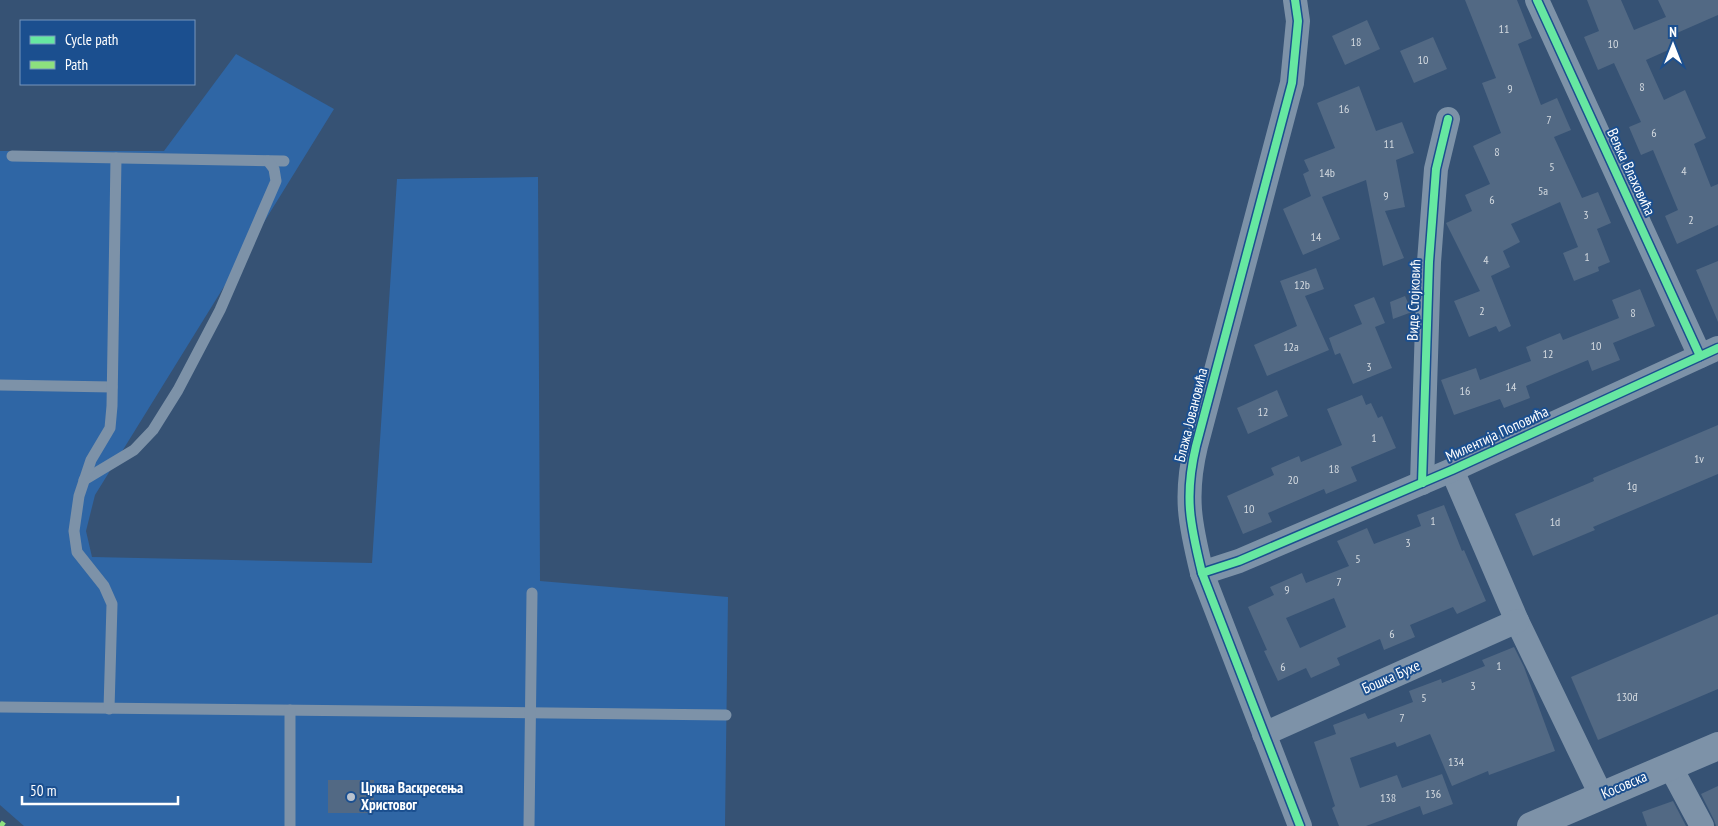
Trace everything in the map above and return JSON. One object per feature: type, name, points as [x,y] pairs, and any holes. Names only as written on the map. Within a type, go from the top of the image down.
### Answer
[{"type":"street","name":"Блажа Јовановића","points":[[1295,0],[1298,21],[1292,83],[1193,459],[1188,501],[1191,529],[1202,572],[1300,826]]},
{"type":"street","name":"Вељка Влаховића","points":[[1537,0],[1709,352]]},
{"type":"street","name":"Виде Стојковић","points":[[1422,483],[1429,262],[1436,169],[1448,119]]},
{"type":"street","name":"Милентија Поповића","points":[[1202,572],[1239,561],[1452,470],[1709,352]]},
{"type":"street","points":[[1452,470],[1517,621],[1601,795]]},
{"type":"street","name":"Бошка Бухе","points":[[1264,734],[1517,621]]},
{"type":"street","name":"Косовска","points":[[1531,826],[1718,746]]},
{"type":"street","points":[[1670,766],[1702,826]]},
{"type":"lane","points":[[12,156],[284,161]]},
{"type":"lane","points":[[109,709],[112,604],[104,586],[76,552],[74,531],[79,496],[84,480],[91,460],[110,428],[116,158]]},
{"type":"lane","points":[[84,480],[134,450],[153,430],[178,390],[220,310],[276,181],[274,169],[268,161]]},
{"type":"lane","points":[[0,385],[112,386]]},
{"type":"lane","points":[[529,826],[532,713],[532,593]]},
{"type":"lane","points":[[0,707],[726,715]]},
{"type":"lane","points":[[290,710],[290,826]]},
{"type":"shaded area","points":[[236,54],[334,109],[95,495],[86,531],[92,557],[372,563],[397,179],[538,177],[540,581],[728,597],[725,826],[24,826],[0,805],[0,151],[164,151]]},
{"type":"building","points":[[1465,0],[1517,0],[1532,38],[1518,44],[1541,105],[1557,98],[1571,130],[1554,137],[1582,198],[1598,192],[1611,223],[1597,229],[1610,262],[1598,267],[1599,271],[1574,281],[1563,253],[1578,247],[1560,202],[1511,224],[1520,242],[1503,251],[1510,267],[1491,276],[1511,326],[1499,332],[1496,326],[1469,337],[1454,301],[1480,291],[1446,223],[1472,211],[1465,195],[1490,184],[1473,146],[1501,133],[1482,83],[1496,78]]},
{"type":"building","points":[[1587,0],[1621,0],[1634,30],[1666,17],[1658,0],[1718,0],[1718,15],[1670,36],[1675,47],[1646,60],[1664,100],[1685,90],[1706,138],[1694,144],[1711,187],[1718,184],[1718,225],[1677,244],[1665,216],[1678,210],[1653,150],[1641,155],[1629,127],[1641,122],[1614,63],[1598,70],[1584,37],[1599,31]]},
{"type":"building","points":[[1367,20],[1380,49],[1345,65],[1332,36]]},
{"type":"building","points":[[1433,37],[1447,69],[1414,83],[1400,51]]},
{"type":"building","points":[[1359,86],[1376,131],[1402,122],[1414,153],[1396,160],[1405,207],[1385,211],[1404,258],[1383,266],[1366,180],[1322,197],[1340,239],[1303,255],[1283,209],[1311,196],[1303,174],[1309,171],[1304,160],[1335,148],[1317,103]]},
{"type":"building","points":[[1718,261],[1718,322],[1696,270]]},
{"type":"building","points":[[1316,268],[1324,289],[1305,296],[1329,350],[1267,376],[1254,345],[1297,326],[1280,281]]},
{"type":"building","points":[[1640,289],[1655,326],[1613,343],[1620,360],[1592,371],[1588,360],[1526,386],[1530,398],[1504,408],[1500,399],[1454,415],[1441,380],[1476,368],[1480,380],[1531,361],[1526,347],[1560,333],[1563,340],[1619,318],[1612,300]]},
{"type":"building","points":[[1405,296],[1412,312],[1393,319],[1390,302]]},
{"type":"building","points":[[1374,297],[1385,323],[1375,327],[1392,368],[1353,384],[1340,353],[1335,355],[1329,338],[1362,324],[1354,305]]},
{"type":"building","points":[[1277,390],[1288,416],[1248,434],[1237,408]]},
{"type":"building","points":[[1362,395],[1366,405],[1371,403],[1378,418],[1382,416],[1396,448],[1351,467],[1357,481],[1326,494],[1324,489],[1268,513],[1272,522],[1243,534],[1227,496],[1274,475],[1271,468],[1299,456],[1301,462],[1342,445],[1327,409]]},
{"type":"building","points":[[1718,425],[1718,474],[1593,527],[1595,530],[1533,556],[1515,514],[1594,481],[1593,478]]},
{"type":"building","points":[[1444,505],[1462,551],[1464,550],[1486,601],[1457,614],[1453,607],[1410,625],[1415,637],[1384,650],[1380,639],[1337,658],[1340,665],[1311,678],[1306,668],[1278,681],[1264,651],[1267,650],[1248,607],[1274,595],[1270,587],[1302,573],[1306,583],[1349,566],[1337,541],[1367,528],[1374,544],[1421,526],[1417,515]],"holes":[[[1334,598],[1346,627],[1300,648],[1286,618]]]},
{"type":"building","points":[[1718,614],[1718,689],[1598,740],[1571,677]]},
{"type":"building","points":[[1514,647],[1524,667],[1555,751],[1489,775],[1488,771],[1452,786],[1430,734],[1397,747],[1395,742],[1350,758],[1360,788],[1397,775],[1402,788],[1442,774],[1453,804],[1423,815],[1420,806],[1366,826],[1339,826],[1332,808],[1335,806],[1314,742],[1336,734],[1333,725],[1365,713],[1368,719],[1413,702],[1409,691],[1441,679],[1442,683],[1485,666],[1482,660]]},
{"type":"building","name":"Црква Васкресења Христовог","points":[[328,780],[374,780],[374,813],[328,813]]},
{"type":"building","points":[[1718,786],[1718,826],[1716,826],[1701,794]]},
{"type":"building","points":[[1673,801],[1686,826],[1647,826],[1642,812]]},
{"type":"marked path","points":[[0,823],[4,826]]},
{"type":"cycle path","points":[[1295,0],[1298,21],[1292,83],[1196,446],[1189,495],[1194,540],[1202,573],[1300,826]]},
{"type":"cycle path","points":[[1537,0],[1700,356]]},
{"type":"cycle path","points":[[1422,483],[1429,262],[1436,169],[1448,119]]},
{"type":"cycle path","points":[[1202,573],[1239,561],[1452,470],[1718,348]]},
{"type":"place","name":"Црква Васкресења Христовог","points":[[351,797]]}]
